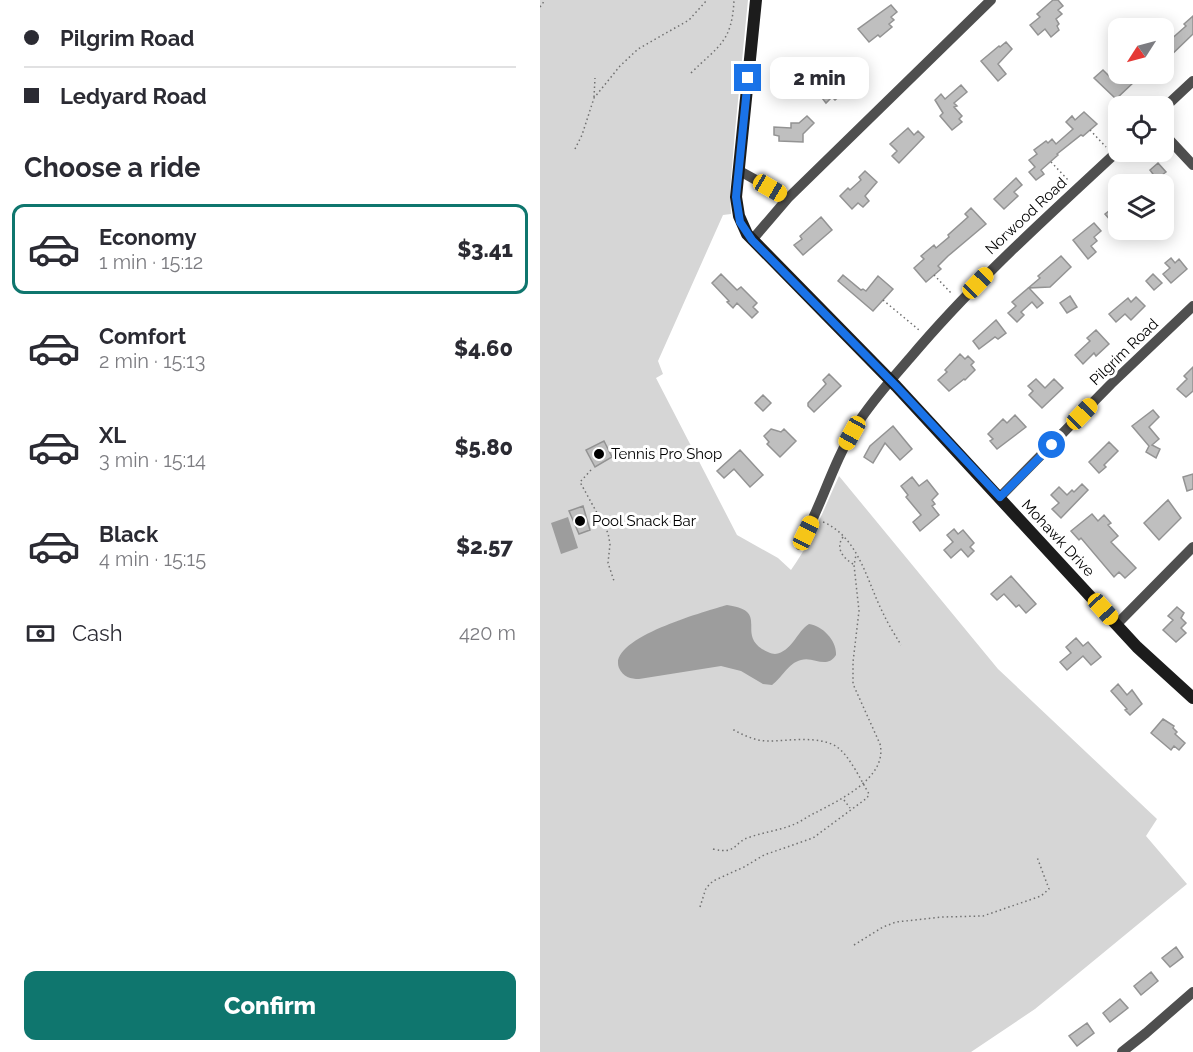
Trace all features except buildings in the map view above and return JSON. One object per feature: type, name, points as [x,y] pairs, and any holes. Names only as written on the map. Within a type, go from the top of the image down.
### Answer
[{"type":"street","name":"Mohawk Drive","points":[[756,0],[738,170],[737,208],[740,222],[752,240],[891,381],[1153,662],[1193,698]]},
{"type":"street","points":[[752,240],[788,198],[991,0]]},
{"type":"street","points":[[1174,99],[1193,81]]},
{"type":"street","points":[[1174,145],[1193,165]]},
{"type":"street","name":"Norwood Road","points":[[800,545],[848,439],[866,411],[940,322],[991,270],[1108,160]]},
{"type":"street","points":[[738,170],[788,198]]},
{"type":"street","name":"Pilgrim Road","points":[[1000,497],[1193,306]]},
{"type":"street","points":[[1117,624],[1193,548]]},
{"type":"street","points":[[1122,1052],[1193,992]]},
{"type":"path","points":[[540,7],[545,0]]},
{"type":"path","points":[[594,98],[627,58],[638,49],[683,25],[707,0]]},
{"type":"path","points":[[691,73],[723,44],[731,23],[734,0]]},
{"type":"path","points":[[575,149],[594,98],[595,78]]},
{"type":"path","points":[[1090,130],[1106,147]]},
{"type":"path","points":[[1051,162],[1070,182]]},
{"type":"path","points":[[934,275],[952,294]]},
{"type":"path","points":[[884,300],[919,330]]},
{"type":"path","points":[[591,470],[580,482],[608,533],[610,544],[608,563],[614,581]]},
{"type":"path","points":[[813,520],[829,524],[844,536],[856,555],[883,615],[901,645]]},
{"type":"path","points":[[844,536],[840,541],[840,550],[844,557],[854,565]]},
{"type":"path","points":[[713,849],[730,850],[750,837],[794,825],[843,798],[862,783],[879,764],[882,751],[879,741],[853,684],[853,662],[859,611],[854,565],[856,555]]},
{"type":"path","points":[[700,907],[708,886],[713,881],[740,869],[759,857],[813,838],[869,796],[846,756],[834,745],[797,739],[763,740],[732,729]]},
{"type":"path","points":[[843,798],[851,809]]},
{"type":"path","points":[[854,945],[896,921],[983,916],[1045,894],[1049,889],[1048,884],[1037,857]]},
{"type":"shaded area","points":[[540,0],[748,0],[730,191],[731,214],[723,215],[658,361],[663,374],[656,378],[737,535],[778,558],[791,570],[823,513],[839,476],[998,669],[1157,819],[1146,836],[1187,884],[1035,1009],[971,1052],[540,1052]]},
{"type":"shaded area","points":[[568,517],[578,548],[561,554],[551,523]]},
{"type":"shaded area","points":[[727,605],[747,612],[755,642],[768,652],[775,654],[786,649],[809,624],[828,635],[836,650],[836,655],[828,662],[806,659],[796,662],[772,685],[763,684],[741,671],[721,666],[639,679],[628,677],[619,668],[619,657],[628,646],[643,636],[681,620]]},
{"type":"place","name":"Tennis Pro Shop","points":[[599,454]]},
{"type":"place","name":"Pool Snack Bar","points":[[580,521]]},
{"type":"route","points":[[748,78],[736,197],[740,222],[747,234],[896,386],[1000,497],[1052,445]]}]
